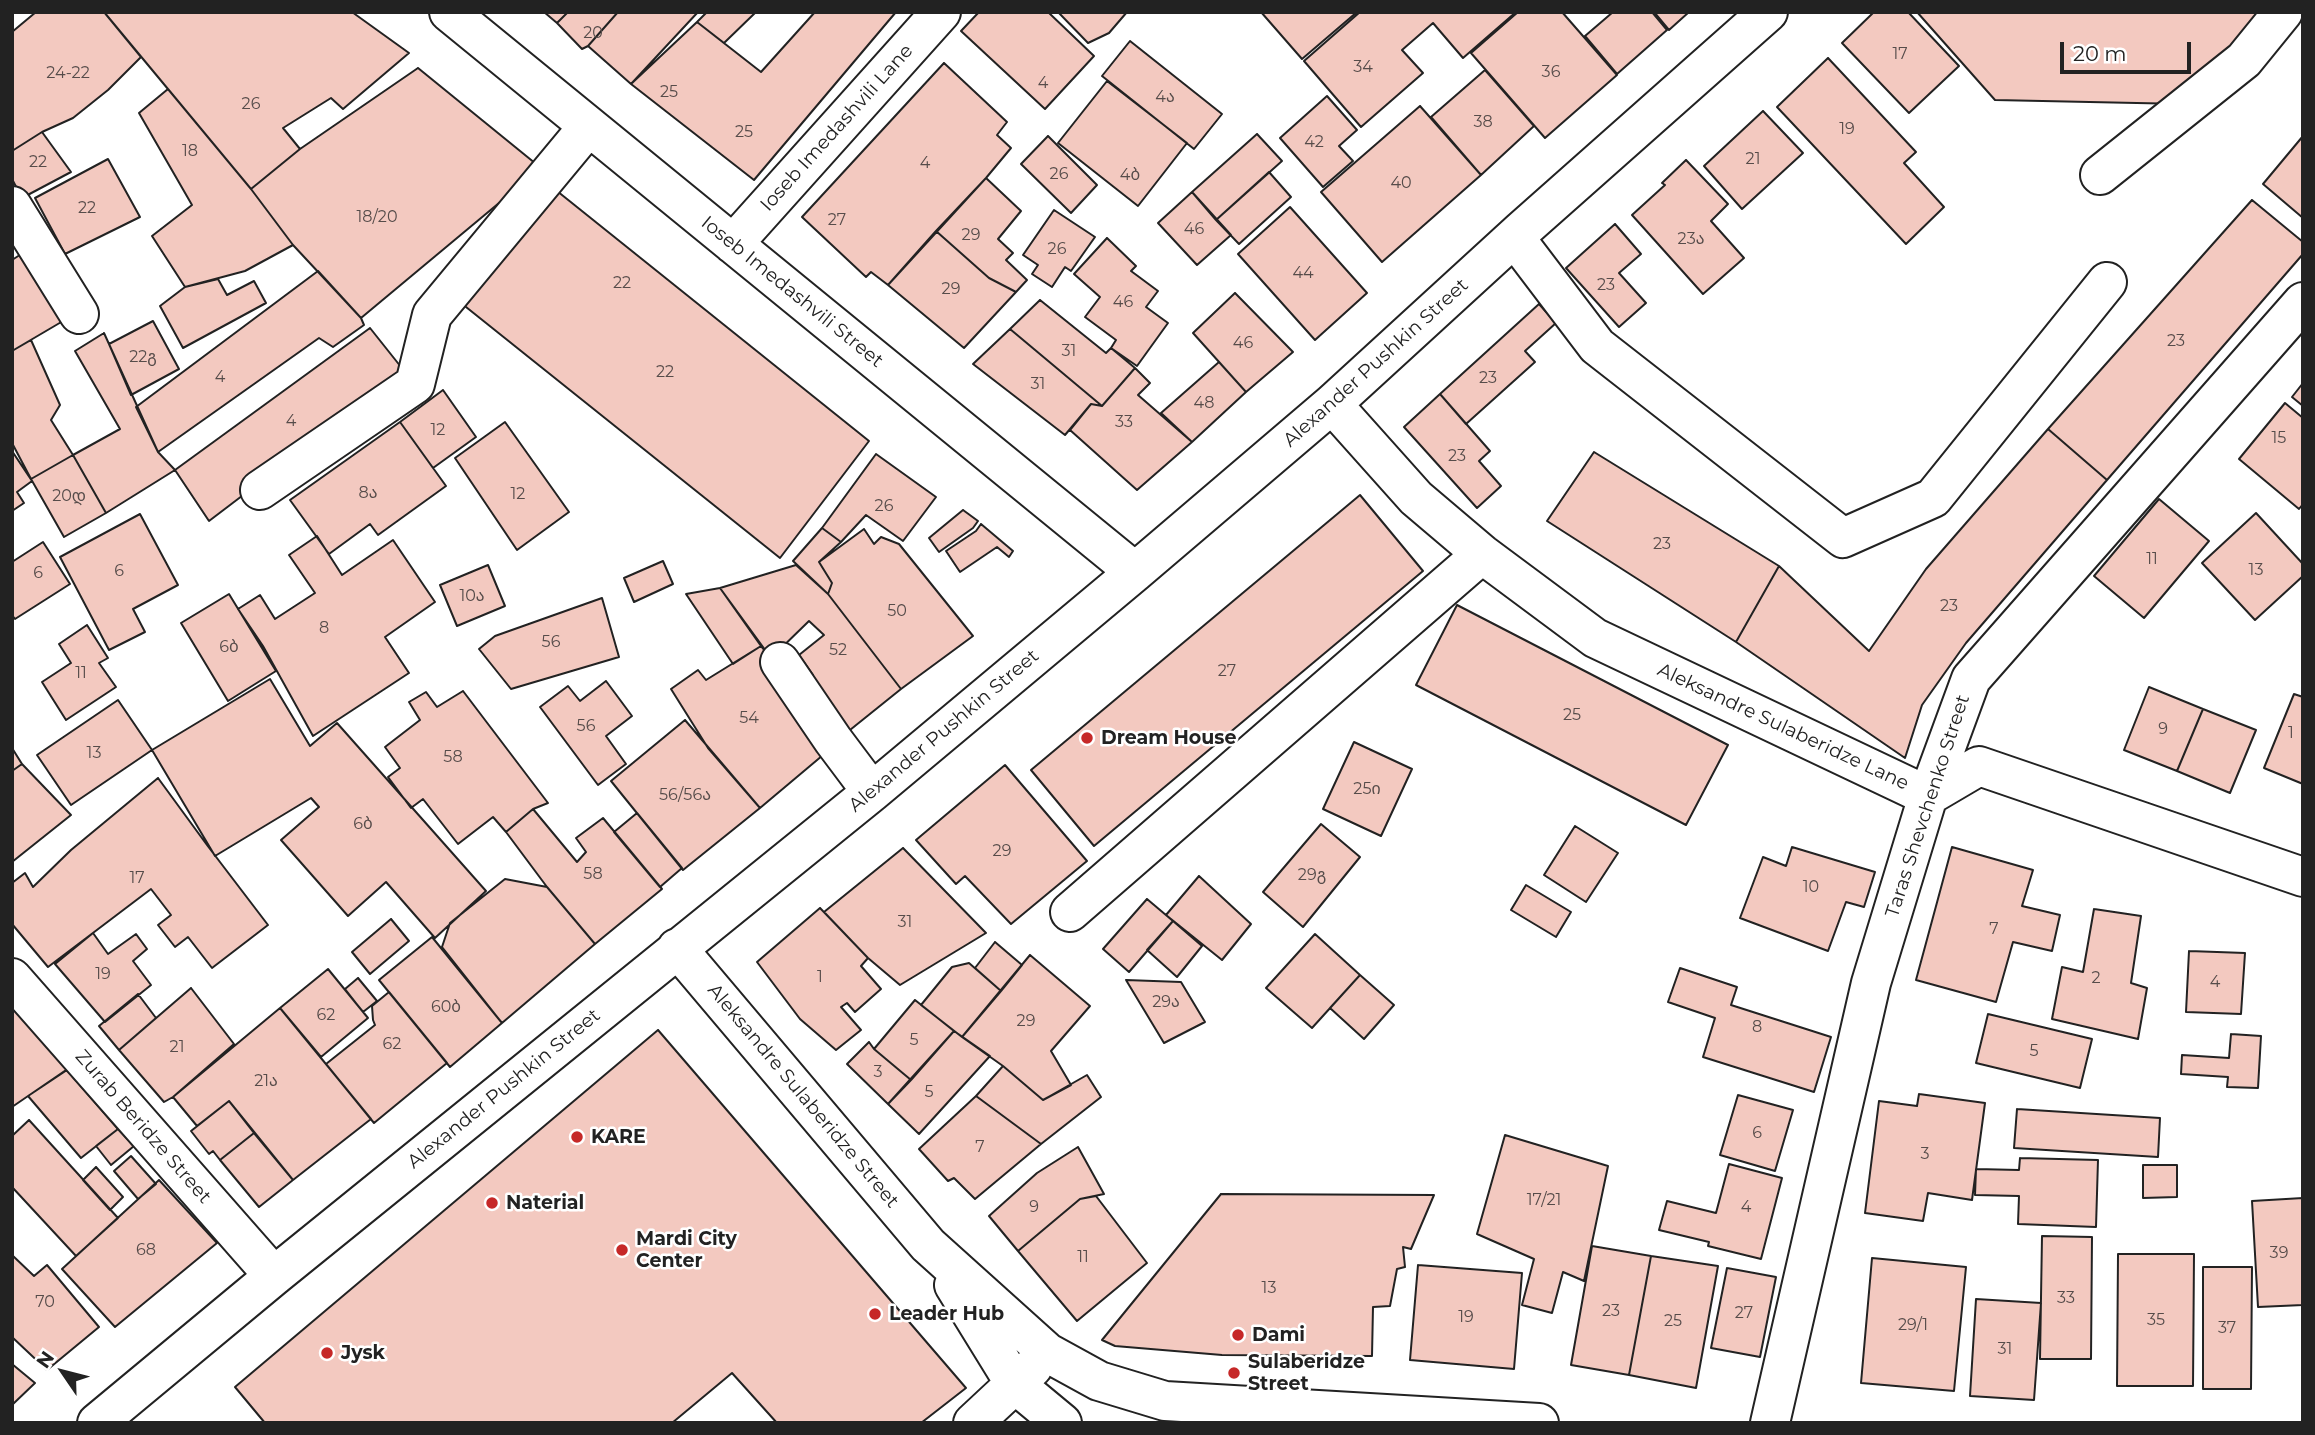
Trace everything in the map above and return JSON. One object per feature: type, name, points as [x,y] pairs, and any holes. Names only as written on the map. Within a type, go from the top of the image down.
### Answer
[{"type":"street","name":"Ioseb Imedashvili Street","points":[[449,12],[1135,572]]},
{"type":"street","name":"Ioseb Imedashvili Lane","points":[[733,244],[941,12]]},
{"type":"street","points":[[2100,175],[2244,60],[2283,12]]},
{"type":"street","name":"Alexander Pushkin Street","points":[[97,1423],[274,1276],[872,792],[1135,572],[1332,404],[1516,238],[1750,18]]},
{"type":"street","points":[[261,490],[415,384],[432,315],[588,127]]},
{"type":"street","points":[[12,206],[79,314]]},
{"type":"street","points":[[1516,238],[1597,346],[1843,538],[1933,498],[2107,282]]},
{"type":"street","name":"Taras Shevchenko Street","points":[[1770,1423],[1871,983],[1928,796],[1971,679],[2303,302]]},
{"type":"street","name":"Aleksandre Sulaberidze Lane","points":[[1332,404],[1416,498],[1482,554],[1595,638],[1928,796],[1979,766],[2303,877]]},
{"type":"street","points":[[1070,912],[1482,554]]},
{"type":"street","points":[[780,662],[872,792]]},
{"type":"street","name":"Aleksandre Sulaberidze Street","points":[[677,948],[928,1245],[1048,1353],[1165,1412],[1539,1423]]},
{"type":"street","name":"Zurab Beridze Street","points":[[12,978],[274,1276]]},
{"type":"street","name":"Aleksandre Sulaberidze Street","points":[[928,1245],[1016,1384],[1062,1423]]},
{"type":"street","points":[[973,1423],[1048,1353]]},
{"type":"building","points":[[36,12],[104,12],[141,57],[108,90],[73,118],[42,132],[12,151],[12,32]]},
{"type":"building","points":[[104,12],[352,12],[409,53],[343,109],[331,98],[283,128],[300,149],[251,189]]},
{"type":"building","points":[[544,12],[568,12],[557,23]]},
{"type":"building","points":[[568,12],[618,12],[588,46],[582,49],[557,23]]},
{"type":"building","points":[[618,12],[698,12],[631,84],[588,46]]},
{"type":"building","points":[[707,12],[756,12],[724,43],[697,22]]},
{"type":"building","points":[[815,12],[896,12],[754,180],[631,84],[697,22],[761,72]]},
{"type":"building","points":[[979,12],[1048,12],[1094,56],[1045,109],[961,31]]},
{"type":"building","points":[[1058,12],[1127,12],[1109,33],[1088,43]]},
{"type":"building","points":[[1261,12],[1357,12],[1302,59]]},
{"type":"building","points":[[1360,12],[1516,12],[1463,58],[1433,23],[1402,50],[1423,73],[1361,127],[1304,61]]},
{"type":"building","points":[[1518,12],[1562,12],[1617,75],[1545,138],[1471,53]]},
{"type":"building","points":[[1613,12],[1652,12],[1667,30],[1617,74],[1585,36]]},
{"type":"building","points":[[1654,12],[1689,12],[1669,30]]},
{"type":"building","points":[[1874,12],[1908,12],[1959,66],[1909,113],[1842,43]]},
{"type":"building","points":[[1917,12],[2270,12],[2184,104],[1995,100]]},
{"type":"building","points":[[1130,41],[1222,114],[1194,149],[1102,76]]},
{"type":"building","points":[[1828,58],[1916,152],[1904,163],[1944,207],[1906,244],[1777,107]]},
{"type":"building","points":[[944,63],[1007,122],[997,135],[1011,148],[888,285],[871,272],[866,277],[802,217]]},
{"type":"building","points":[[418,68],[541,168],[361,318],[293,245],[251,189],[300,149]]},
{"type":"building","points":[[1485,70],[1534,126],[1481,175],[1431,117]]},
{"type":"building","points":[[1107,81],[1187,143],[1138,206],[1058,143]]},
{"type":"building","points":[[168,89],[251,189],[293,245],[245,271],[185,287],[152,236],[192,205],[139,113]]},
{"type":"building","points":[[1327,96],[1357,130],[1339,146],[1353,161],[1323,187],[1280,138]]},
{"type":"building","points":[[1420,106],[1481,175],[1382,262],[1321,192]]},
{"type":"building","points":[[1763,111],[1803,153],[1742,209],[1704,166]]},
{"type":"building","points":[[42,132],[71,172],[22,198],[12,179],[12,151]]},
{"type":"building","points":[[1257,134],[1282,161],[1216,220],[1192,192]]},
{"type":"building","points":[[1048,136],[1097,185],[1071,213],[1021,164]]},
{"type":"building","points":[[2303,136],[2303,218],[2263,184]]},
{"type":"building","points":[[108,159],[140,217],[65,254],[35,198]]},
{"type":"building","points":[[1686,160],[1728,204],[1711,221],[1744,258],[1703,294],[1632,215],[1665,185],[1662,183]]},
{"type":"building","points":[[1269,172],[1291,197],[1239,244],[1216,220]]},
{"type":"building","points":[[986,178],[1021,211],[998,239],[1013,253],[1006,260],[1027,280],[1016,292],[989,278],[936,231]]},
{"type":"building","points":[[557,191],[869,441],[780,558],[461,303]]},
{"type":"building","points":[[1192,192],[1231,235],[1197,265],[1158,223]]},
{"type":"building","points":[[2252,200],[2303,242],[2303,254],[2107,480],[2048,429]]},
{"type":"building","points":[[1290,207],[1367,293],[1315,340],[1238,254]]},
{"type":"building","points":[[1054,210],[1095,237],[1071,271],[1065,267],[1052,287],[1032,274],[1038,265],[1023,255]]},
{"type":"building","points":[[1615,224],[1641,254],[1619,273],[1646,303],[1619,327],[1566,268]]},
{"type":"building","points":[[936,231],[989,278],[1016,292],[964,348],[888,285]]},
{"type":"building","points":[[1107,238],[1136,266],[1131,271],[1158,291],[1146,307],[1168,323],[1137,366],[1111,348],[1116,340],[1085,317],[1100,297],[1074,274]]},
{"type":"building","points":[[26,251],[63,321],[12,351],[12,260]]},
{"type":"building","points":[[318,271],[361,318],[364,325],[333,347],[319,338],[158,452],[136,407]]},
{"type":"building","points":[[218,279],[227,295],[254,281],[266,303],[183,348],[160,306],[185,287]]},
{"type":"building","points":[[1235,293],[1293,352],[1246,392],[1193,333]]},
{"type":"building","points":[[1040,300],[1106,353],[1111,348],[1135,368],[1102,406],[1010,329]]},
{"type":"building","points":[[1539,304],[1556,323],[1525,351],[1535,362],[1466,424],[1440,394]]},
{"type":"building","points":[[153,321],[179,369],[131,395],[109,344]]},
{"type":"building","points":[[370,328],[405,372],[209,521],[175,470]]},
{"type":"building","points":[[1010,329],[1102,406],[1091,404],[1065,435],[973,364]]},
{"type":"building","points":[[104,333],[158,452],[175,470],[106,513],[73,455],[120,429],[75,351]]},
{"type":"building","points":[[31,340],[60,405],[51,420],[73,455],[31,479],[12,443],[12,351]]},
{"type":"building","points":[[1219,362],[1246,392],[1192,442],[1161,413]]},
{"type":"building","points":[[1135,368],[1150,383],[1138,395],[1192,442],[1137,490],[1070,430],[1091,404],[1102,406]]},
{"type":"building","points":[[2303,383],[2303,406],[2292,397]]},
{"type":"building","points":[[443,390],[476,437],[433,468],[400,422]]},
{"type":"building","points":[[1440,394],[1490,451],[1479,461],[1501,486],[1477,508],[1404,427]]},
{"type":"building","points":[[2285,403],[2303,418],[2303,504],[2299,509],[2239,459]]},
{"type":"building","points":[[400,422],[446,486],[378,535],[370,524],[329,554],[290,500]]},
{"type":"building","points":[[505,422],[569,512],[517,550],[455,458]]},
{"type":"building","points":[[2048,429],[2107,480],[1966,643],[1922,705],[1905,758],[1736,642],[1779,566],[1869,651],[1926,569]]},
{"type":"building","points":[[12,451],[32,481],[17,492],[24,503],[12,511]]},
{"type":"building","points":[[1594,452],[1779,566],[1736,642],[1547,521]]},
{"type":"building","points":[[876,454],[936,497],[903,541],[866,515],[841,542],[822,528]]},
{"type":"building","points":[[73,455],[106,513],[64,537],[31,479]]},
{"type":"building","points":[[1360,495],[1423,571],[1094,846],[1031,770]]},
{"type":"building","points":[[2159,499],[2209,541],[2144,618],[2094,576]]},
{"type":"building","points":[[963,510],[978,521],[973,528],[939,552],[929,538]]},
{"type":"building","points":[[2256,513],[2303,564],[2303,576],[2255,620],[2202,563]]},
{"type":"building","points":[[140,514],[178,585],[133,609],[145,632],[109,650],[60,557]]},
{"type":"building","points":[[981,524],[1013,551],[1009,557],[997,547],[960,572],[946,551],[976,531]]},
{"type":"building","points":[[822,528],[841,542],[819,562],[832,583],[828,594],[793,561]]},
{"type":"building","points":[[864,529],[874,544],[881,537],[899,544],[973,636],[901,689],[828,594],[832,583],[819,562]]},
{"type":"building","points":[[317,536],[342,575],[393,540],[435,602],[385,637],[409,673],[313,736],[263,646],[238,609],[260,595],[275,619],[315,593],[289,555]]},
{"type":"building","points":[[43,542],[70,584],[15,619],[12,615],[12,562]]},
{"type":"building","points":[[663,561],[673,584],[634,602],[624,578]]},
{"type":"building","points":[[488,565],[505,606],[457,626],[440,585]]},
{"type":"building","points":[[796,565],[828,594],[901,689],[840,738],[801,689],[813,675],[799,655],[824,635],[809,621],[771,658],[720,588]]},
{"type":"building","points":[[720,588],[761,646],[733,664],[686,594]]},
{"type":"building","points":[[229,594],[276,671],[228,701],[181,623]]},
{"type":"building","points":[[602,598],[619,657],[511,689],[479,649],[495,636]]},
{"type":"building","points":[[1457,605],[1728,745],[1686,825],[1416,685]]},
{"type":"building","points":[[87,625],[108,658],[99,663],[116,687],[66,720],[42,682],[71,663],[59,644]]},
{"type":"building","points":[[761,646],[829,750],[760,808],[708,748],[671,689],[698,670],[706,680]]},
{"type":"building","points":[[270,679],[310,746],[337,723],[486,891],[435,938],[386,882],[348,916],[281,840],[319,807],[311,798],[215,856],[152,750]]},
{"type":"building","points":[[606,681],[632,716],[606,736],[626,764],[598,785],[540,707],[568,686],[580,701]]},
{"type":"building","points":[[2149,687],[2203,709],[2177,771],[2124,750]]},
{"type":"building","points":[[463,691],[548,803],[533,809],[506,832],[493,817],[458,844],[423,799],[411,808],[388,777],[400,768],[385,747],[420,720],[409,702],[426,692],[437,707]]},
{"type":"building","points":[[2294,694],[2303,697],[2303,784],[2264,768]]},
{"type":"building","points":[[118,700],[152,750],[71,805],[37,755]]},
{"type":"building","points":[[2203,709],[2256,730],[2230,793],[2177,771]]},
{"type":"building","points":[[685,720],[760,808],[683,870],[611,781]]},
{"type":"building","points":[[1354,742],[1412,769],[1381,836],[1323,809]]},
{"type":"building","points":[[12,748],[22,764],[12,771]]},
{"type":"building","points":[[22,764],[71,815],[12,862],[12,771]]},
{"type":"building","points":[[1005,765],[1087,861],[1011,924],[965,876],[956,884],[916,840]]},
{"type":"building","points":[[158,778],[268,925],[212,968],[188,937],[175,947],[158,925],[171,915],[151,889],[48,967],[12,924],[12,883],[25,873],[33,887],[71,850]]},
{"type":"building","points":[[533,809],[577,862],[586,852],[576,838],[603,818],[662,889],[595,944],[547,887],[506,832]]},
{"type":"building","points":[[637,813],[682,868],[660,887],[614,832]]},
{"type":"building","points":[[1321,824],[1360,857],[1303,927],[1263,892]]},
{"type":"building","points":[[1575,826],[1618,853],[1586,902],[1544,875]]},
{"type":"building","points":[[1792,847],[1875,872],[1864,907],[1846,902],[1828,951],[1740,918],[1763,857],[1786,866]]},
{"type":"building","points":[[1952,847],[2033,870],[2022,906],[2060,915],[2052,951],[2013,942],[1996,1002],[1916,980]]},
{"type":"building","points":[[903,848],[986,933],[900,985],[868,958],[824,912]]},
{"type":"building","points":[[1199,876],[1251,924],[1222,960],[1166,915]]},
{"type":"building","points":[[505,879],[547,887],[595,944],[502,1023],[442,947],[450,923]]},
{"type":"building","points":[[1526,885],[1571,912],[1556,937],[1511,910]]},
{"type":"building","points":[[1147,899],[1173,921],[1129,972],[1103,949]]},
{"type":"building","points":[[820,908],[868,958],[861,966],[881,989],[855,1012],[847,1003],[841,1007],[861,1030],[836,1050],[800,1019],[757,962]]},
{"type":"building","points":[[2094,909],[2141,916],[2131,983],[2147,988],[2138,1039],[2052,1019],[2062,967],[2083,972]]},
{"type":"building","points":[[391,919],[409,941],[370,974],[352,952]]},
{"type":"building","points":[[1173,921],[1202,946],[1177,977],[1147,950]]},
{"type":"building","points":[[93,933],[108,954],[136,934],[147,949],[133,961],[151,985],[105,1022],[55,964]]},
{"type":"building","points":[[1315,934],[1360,975],[1312,1028],[1266,988]]},
{"type":"building","points":[[432,937],[502,1023],[450,1067],[379,980]]},
{"type":"building","points":[[995,942],[1022,965],[1001,991],[975,968]]},
{"type":"building","points":[[2189,951],[2245,953],[2241,1014],[2186,1012]]},
{"type":"building","points":[[1030,955],[1090,1006],[1051,1051],[1071,1085],[1043,1100],[1003,1066],[962,1037]]},
{"type":"building","points":[[969,963],[1001,991],[962,1037],[921,1005],[952,967]]},
{"type":"building","points":[[1680,968],[1737,987],[1731,1005],[1831,1037],[1814,1092],[1703,1057],[1715,1018],[1668,1002]]},
{"type":"building","points":[[328,969],[368,1018],[321,1057],[280,1008]]},
{"type":"building","points":[[1360,975],[1394,1005],[1364,1039],[1330,1008]]},
{"type":"building","points":[[358,978],[377,1001],[363,1012],[345,989]]},
{"type":"building","points":[[1126,980],[1181,982],[1205,1022],[1164,1043]]},
{"type":"building","points":[[191,988],[234,1044],[164,1102],[119,1050]]},
{"type":"building","points":[[389,992],[447,1063],[374,1123],[326,1064],[375,1025],[372,1006]]},
{"type":"building","points":[[138,994],[156,1018],[119,1050],[99,1026]]},
{"type":"building","points":[[12,1000],[69,1068],[12,1107]]},
{"type":"building","points":[[915,1000],[954,1031],[911,1080],[874,1049]]},
{"type":"building","points":[[280,1008],[371,1119],[293,1180],[229,1101],[197,1126],[173,1097]]},
{"type":"building","points":[[1988,1014],[2092,1039],[2080,1088],[1976,1063]]},
{"type":"building","name":"Mardi City Center","points":[[658,1030],[966,1388],[921,1423],[777,1423],[732,1373],[672,1423],[265,1423],[235,1387]]},
{"type":"building","points":[[954,1031],[990,1056],[919,1134],[888,1104]]},
{"type":"building","points":[[2231,1034],[2261,1036],[2258,1088],[2227,1087],[2228,1077],[2181,1074],[2182,1055],[2229,1058]]},
{"type":"building","points":[[869,1042],[911,1080],[888,1104],[847,1064]]},
{"type":"building","points":[[1003,1066],[1043,1100],[1087,1075],[1101,1097],[1041,1144],[976,1096]]},
{"type":"building","points":[[67,1070],[118,1129],[81,1158],[28,1096]]},
{"type":"building","points":[[1919,1094],[1985,1103],[1972,1200],[1928,1193],[1923,1221],[1865,1213],[1879,1101],[1917,1106]]},
{"type":"building","points":[[1738,1095],[1793,1110],[1775,1171],[1720,1155]]},
{"type":"building","points":[[976,1096],[1041,1144],[975,1199],[954,1178],[948,1181],[919,1149]]},
{"type":"building","points":[[229,1101],[254,1133],[220,1160],[213,1151],[209,1154],[191,1131]]},
{"type":"building","points":[[2017,1109],[2160,1118],[2158,1157],[2014,1148]]},
{"type":"building","points":[[29,1120],[118,1218],[76,1256],[12,1187],[12,1136]]},
{"type":"building","points":[[118,1129],[134,1146],[111,1165],[96,1146]]},
{"type":"building","points":[[254,1133],[293,1180],[259,1207],[220,1160]]},
{"type":"building","points":[[1505,1135],[1608,1166],[1584,1281],[1563,1272],[1552,1313],[1522,1305],[1534,1259],[1477,1234]]},
{"type":"building","points":[[1078,1147],[1104,1194],[1080,1199],[1018,1251],[989,1216],[1037,1173]]},
{"type":"building","points":[[131,1156],[156,1184],[138,1199],[114,1171]]},
{"type":"building","points":[[2020,1158],[2098,1160],[2096,1227],[2018,1224],[2019,1196],[1975,1195],[1976,1169],[2019,1170]]},
{"type":"building","points":[[1729,1164],[1782,1178],[1761,1259],[1708,1246],[1709,1242],[1659,1230],[1667,1201],[1716,1213]]},
{"type":"building","points":[[2143,1165],[2177,1165],[2177,1197],[2143,1198]]},
{"type":"building","points":[[96,1167],[123,1197],[110,1210],[83,1180]]},
{"type":"building","points":[[159,1180],[217,1243],[115,1327],[62,1269]]},
{"type":"building","points":[[1221,1194],[1434,1195],[1411,1249],[1403,1247],[1405,1267],[1397,1269],[1390,1306],[1373,1307],[1372,1356],[1222,1355],[1115,1346],[1102,1340]]},
{"type":"building","points":[[1096,1196],[1147,1263],[1077,1321],[1018,1251],[1080,1199]]},
{"type":"building","points":[[2303,1198],[2303,1305],[2258,1307],[2252,1201]]},
{"type":"building","points":[[2042,1236],[2092,1237],[2091,1359],[2040,1359]]},
{"type":"building","points":[[1592,1246],[1651,1256],[1629,1375],[1571,1365]]},
{"type":"building","points":[[2118,1254],[2194,1254],[2193,1386],[2117,1386]]},
{"type":"building","points":[[12,1255],[34,1276],[47,1265],[99,1327],[47,1370],[12,1337]]},
{"type":"building","points":[[1651,1256],[1718,1266],[1696,1388],[1629,1375]]},
{"type":"building","points":[[1872,1258],[1966,1267],[1954,1391],[1861,1383]]},
{"type":"building","points":[[1418,1265],[1522,1273],[1514,1369],[1410,1360]]},
{"type":"building","points":[[2203,1267],[2252,1267],[2251,1389],[2203,1389]]},
{"type":"building","points":[[1727,1268],[1776,1277],[1760,1357],[1711,1348]]},
{"type":"building","points":[[1976,1299],[2041,1303],[2034,1400],[1970,1396]]},
{"type":"building","points":[[12,1364],[35,1383],[12,1405]]},
{"type":"place","name":"Dream House","points":[[1087,738]]},
{"type":"place","name":"KARE","points":[[577,1137]]},
{"type":"place","name":"Naterial","points":[[492,1203]]},
{"type":"place","name":"Mardi City Center","points":[[622,1250]]},
{"type":"place","name":"Leader Hub","points":[[875,1314]]},
{"type":"place","name":"Dami","points":[[1238,1335]]},
{"type":"place","name":"Jysk","points":[[327,1353]]},
{"type":"place","name":"Sulaberidze Street","points":[[1234,1373]]}]
